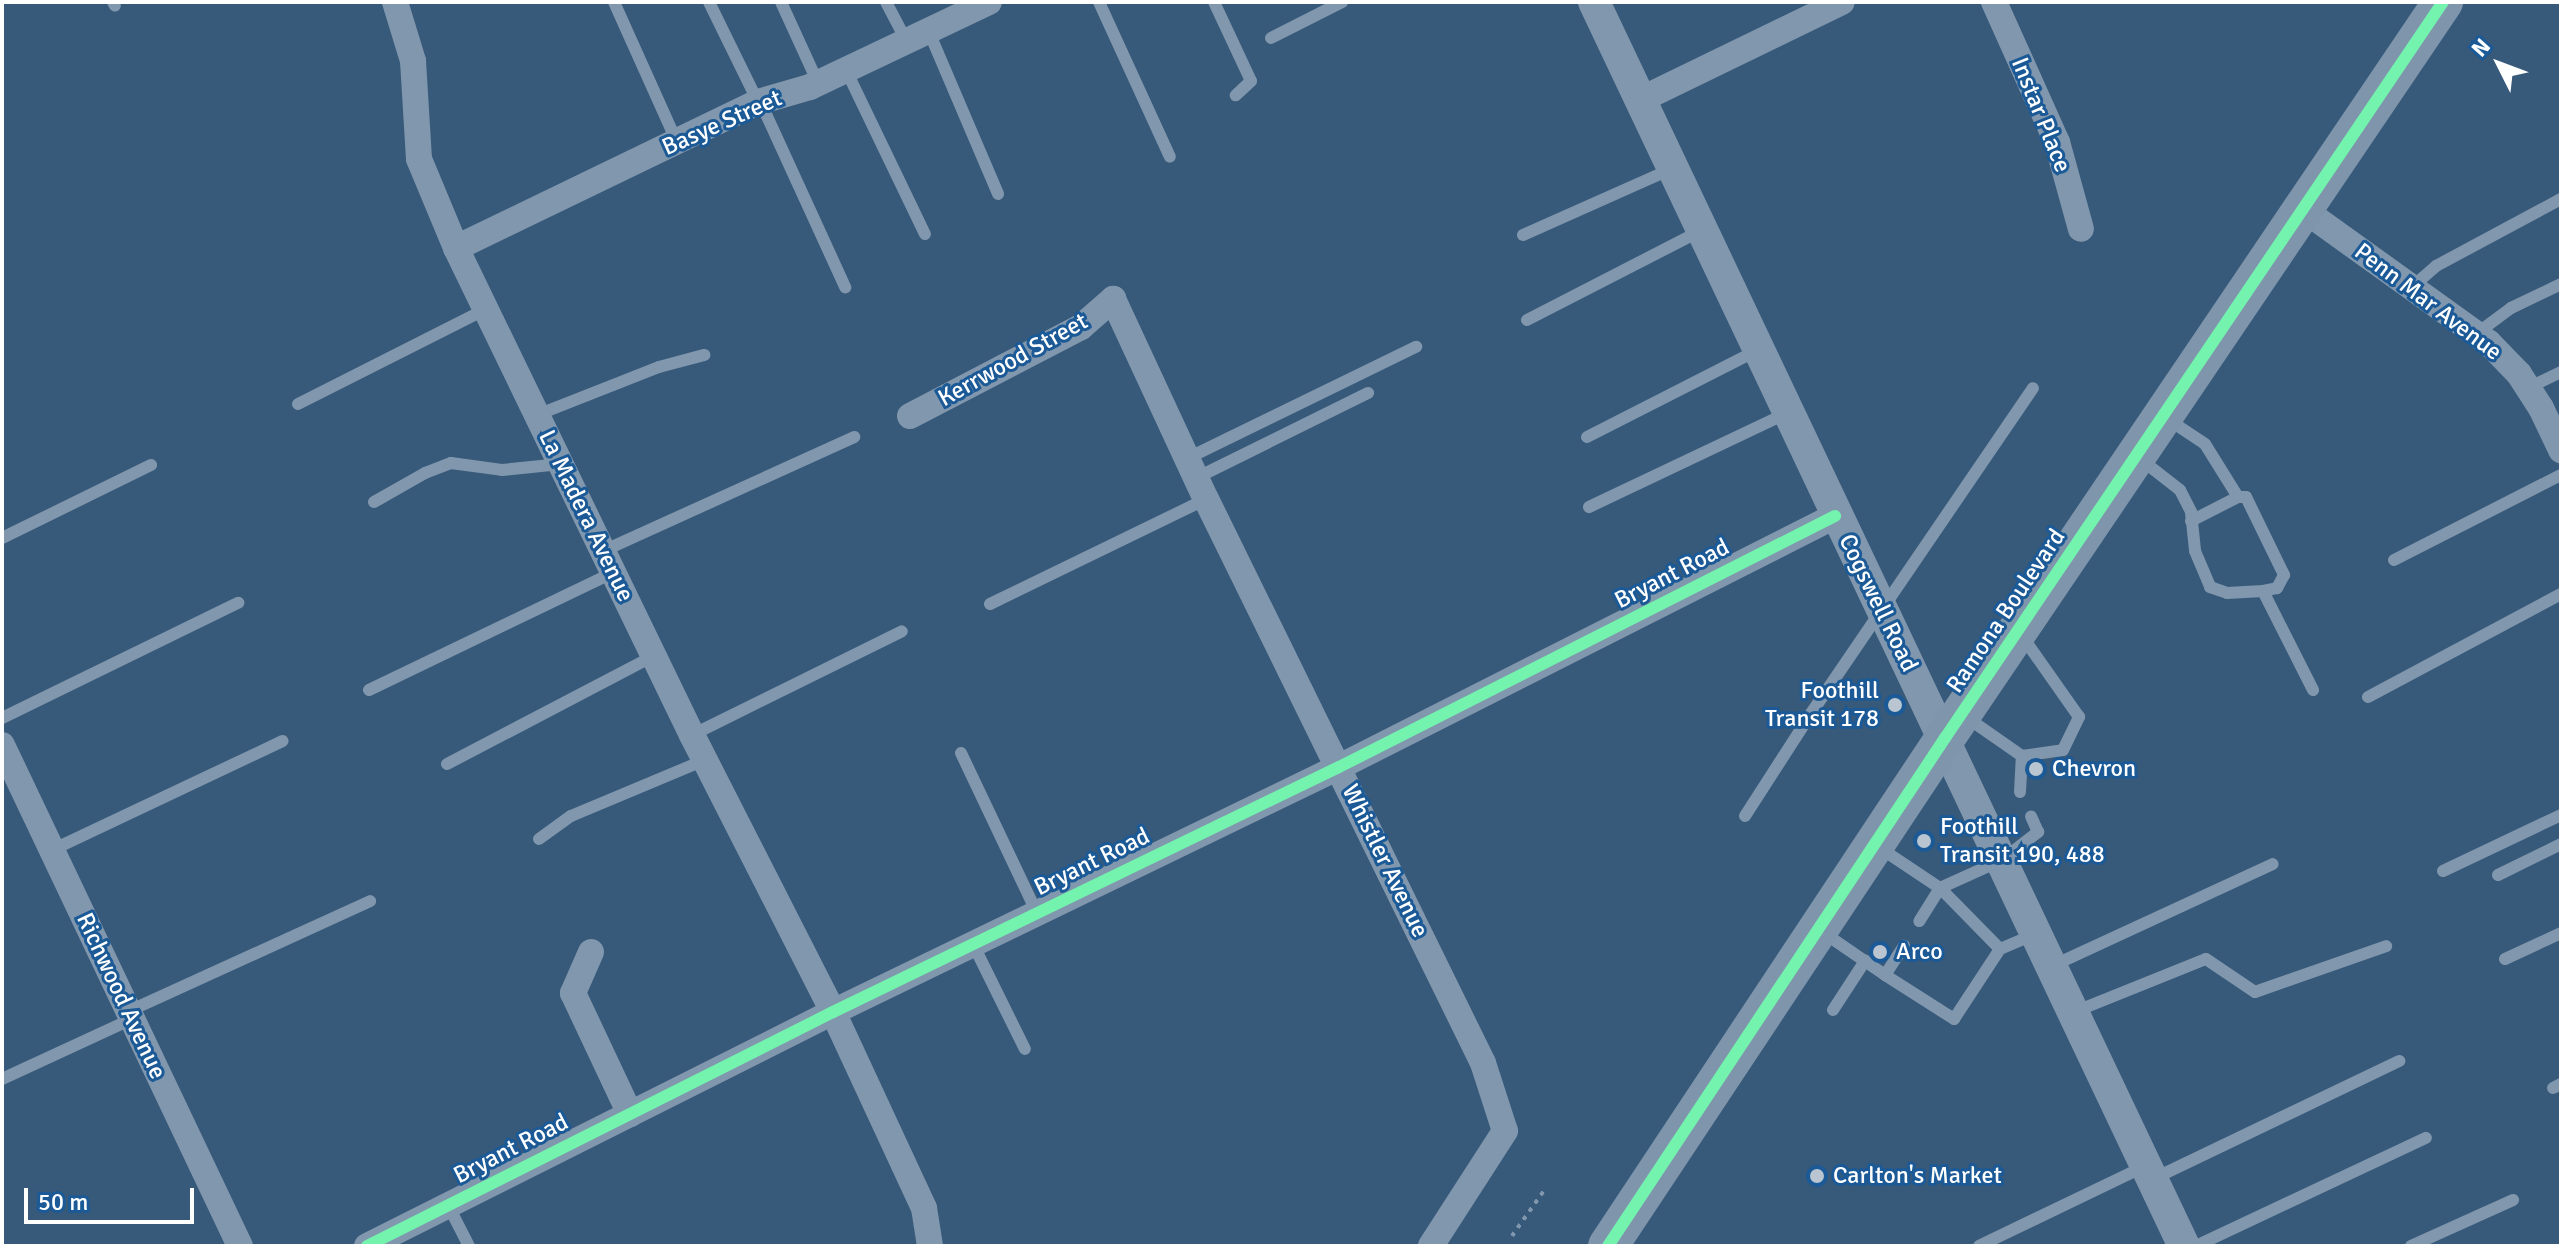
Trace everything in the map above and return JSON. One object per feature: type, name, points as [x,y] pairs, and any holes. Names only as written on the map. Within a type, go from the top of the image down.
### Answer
[{"type":"main road","name":"Ramona Boulevard","points":[[1608,1246],[1874,844],[2443,2]]},
{"type":"street","name":"La Madera Avenue","points":[[395,2],[413,61],[419,159],[456,248],[692,735],[833,1012],[924,1208],[930,1246]]},
{"type":"street","name":"Basye Street","points":[[456,248],[759,102],[818,83],[989,2]]},
{"type":"street","name":"Cogswell Road","points":[[1594,2],[1882,611],[1954,726],[2002,860],[2184,1246]]},
{"type":"street","points":[[1642,99],[1842,2]]},
{"type":"street","name":"Instar Place","points":[[1994,2],[2057,142],[2081,229]]},
{"type":"street","name":"Penn Mar Avenue","points":[[2304,210],[2476,334],[2519,374],[2561,450]]},
{"type":"street","name":"Kerrwood Street","points":[[910,416],[1081,327],[1113,299]]},
{"type":"street","name":"Whistler Avenue","points":[[1113,299],[1197,478],[1483,1063],[1505,1131],[1431,1246]]},
{"type":"street","name":"Bryant Road","points":[[367,1246],[833,1012],[1339,767],[1835,516]]},
{"type":"street","name":"Richwood Avenue","points":[[2,745],[240,1246]]},
{"type":"street","points":[[591,952],[573,993],[630,1114]]},
{"type":"lane","points":[[614,2],[677,142]]},
{"type":"lane","points":[[709,2],[845,287]]},
{"type":"lane","points":[[781,2],[818,83]]},
{"type":"lane","points":[[886,2],[918,37],[998,194]]},
{"type":"lane","points":[[1099,2],[1170,157]]},
{"type":"lane","points":[[1214,2],[1251,81],[1236,95]]},
{"type":"lane","points":[[1271,38],[1342,2]]},
{"type":"lane","points":[[846,70],[925,234]]},
{"type":"lane","points":[[1523,235],[1674,168]]},
{"type":"lane","points":[[2412,287],[2436,266],[2561,199]]},
{"type":"lane","points":[[1527,320],[1703,230]]},
{"type":"lane","points":[[2476,334],[2511,308],[2561,284]]},
{"type":"lane","points":[[298,404],[486,309]]},
{"type":"lane","points":[[990,604],[1416,347]]},
{"type":"lane","points":[[1587,437],[1758,350]]},
{"type":"lane","points":[[537,415],[659,367],[704,355]]},
{"type":"lane","points":[[2528,388],[2561,372]]},
{"type":"lane","points":[[1745,816],[2033,388]]},
{"type":"lane","points":[[1197,478],[1368,393]]},
{"type":"lane","points":[[1589,507],[1787,413]]},
{"type":"lane","points":[[2164,416],[2205,444],[2238,497]]},
{"type":"lane","points":[[369,690],[608,562],[854,437]]},
{"type":"lane","points":[[2136,456],[2180,490],[2191,521],[2195,551],[2210,587],[2227,593],[2277,588],[2284,575],[2246,497],[2238,497],[2191,521]]},
{"type":"lane","points":[[374,502],[425,473],[451,463],[502,470],[561,464]]},
{"type":"lane","points":[[2,538],[151,465]]},
{"type":"lane","points":[[2394,560],[2561,475]]},
{"type":"lane","points":[[2263,591],[2313,690]]},
{"type":"lane","points":[[2368,697],[2561,594]]},
{"type":"lane","points":[[2,718],[238,603]]},
{"type":"lane","points":[[1954,726],[2022,756],[2063,750],[2079,717],[2018,630]]},
{"type":"lane","points":[[692,735],[902,631]]},
{"type":"lane","points":[[447,764],[654,656]]},
{"type":"lane","points":[[52,850],[283,741]]},
{"type":"lane","points":[[961,753],[1037,913]]},
{"type":"lane","points":[[2020,792],[2022,756]]},
{"type":"lane","points":[[539,839],[571,816],[705,760]]},
{"type":"lane","points":[[2443,871],[2561,815]]},
{"type":"lane","points":[[1919,921],[1940,888],[2002,860],[2038,832],[2031,816]]},
{"type":"lane","points":[[1874,844],[1940,888],[2000,949]]},
{"type":"lane","points":[[2498,875],[2561,844]]},
{"type":"lane","points":[[2052,966],[2273,864]]},
{"type":"lane","points":[[2,1079],[370,901]]},
{"type":"lane","points":[[1818,929],[1954,1019],[2000,949],[2037,933]]},
{"type":"lane","points":[[2505,959],[2561,933]]},
{"type":"lane","points":[[973,944],[1025,1049]]},
{"type":"lane","points":[[1885,975],[1904,946]]},
{"type":"lane","points":[[2074,1012],[2206,959],[2255,992],[2386,946]]},
{"type":"lane","points":[[1833,1010],[1865,961]]},
{"type":"lane","points":[[1979,1246],[2399,1061]]},
{"type":"lane","points":[[2196,1246],[2426,1138]]},
{"type":"lane","points":[[2411,1246],[2513,1200]]},
{"type":"lane","points":[[448,1205],[469,1246]]},
{"type":"path","points":[[1512,1236],[1545,1189]]},
{"type":"cycle path","points":[[1608,1246],[1945,738],[2443,2]]},
{"type":"cycle path","points":[[367,1246],[833,1012],[1339,767],[1835,516]]},
{"type":"place","name":"Foothill Transit 178","points":[[1895,705]]},
{"type":"place","name":"Chevron","points":[[2036,769]]},
{"type":"place","name":"Foothill Transit 190, 488","points":[[1924,841]]},
{"type":"place","name":"Arco","points":[[1880,952]]},
{"type":"place","name":"Carlton's Market","points":[[1817,1176]]}]
